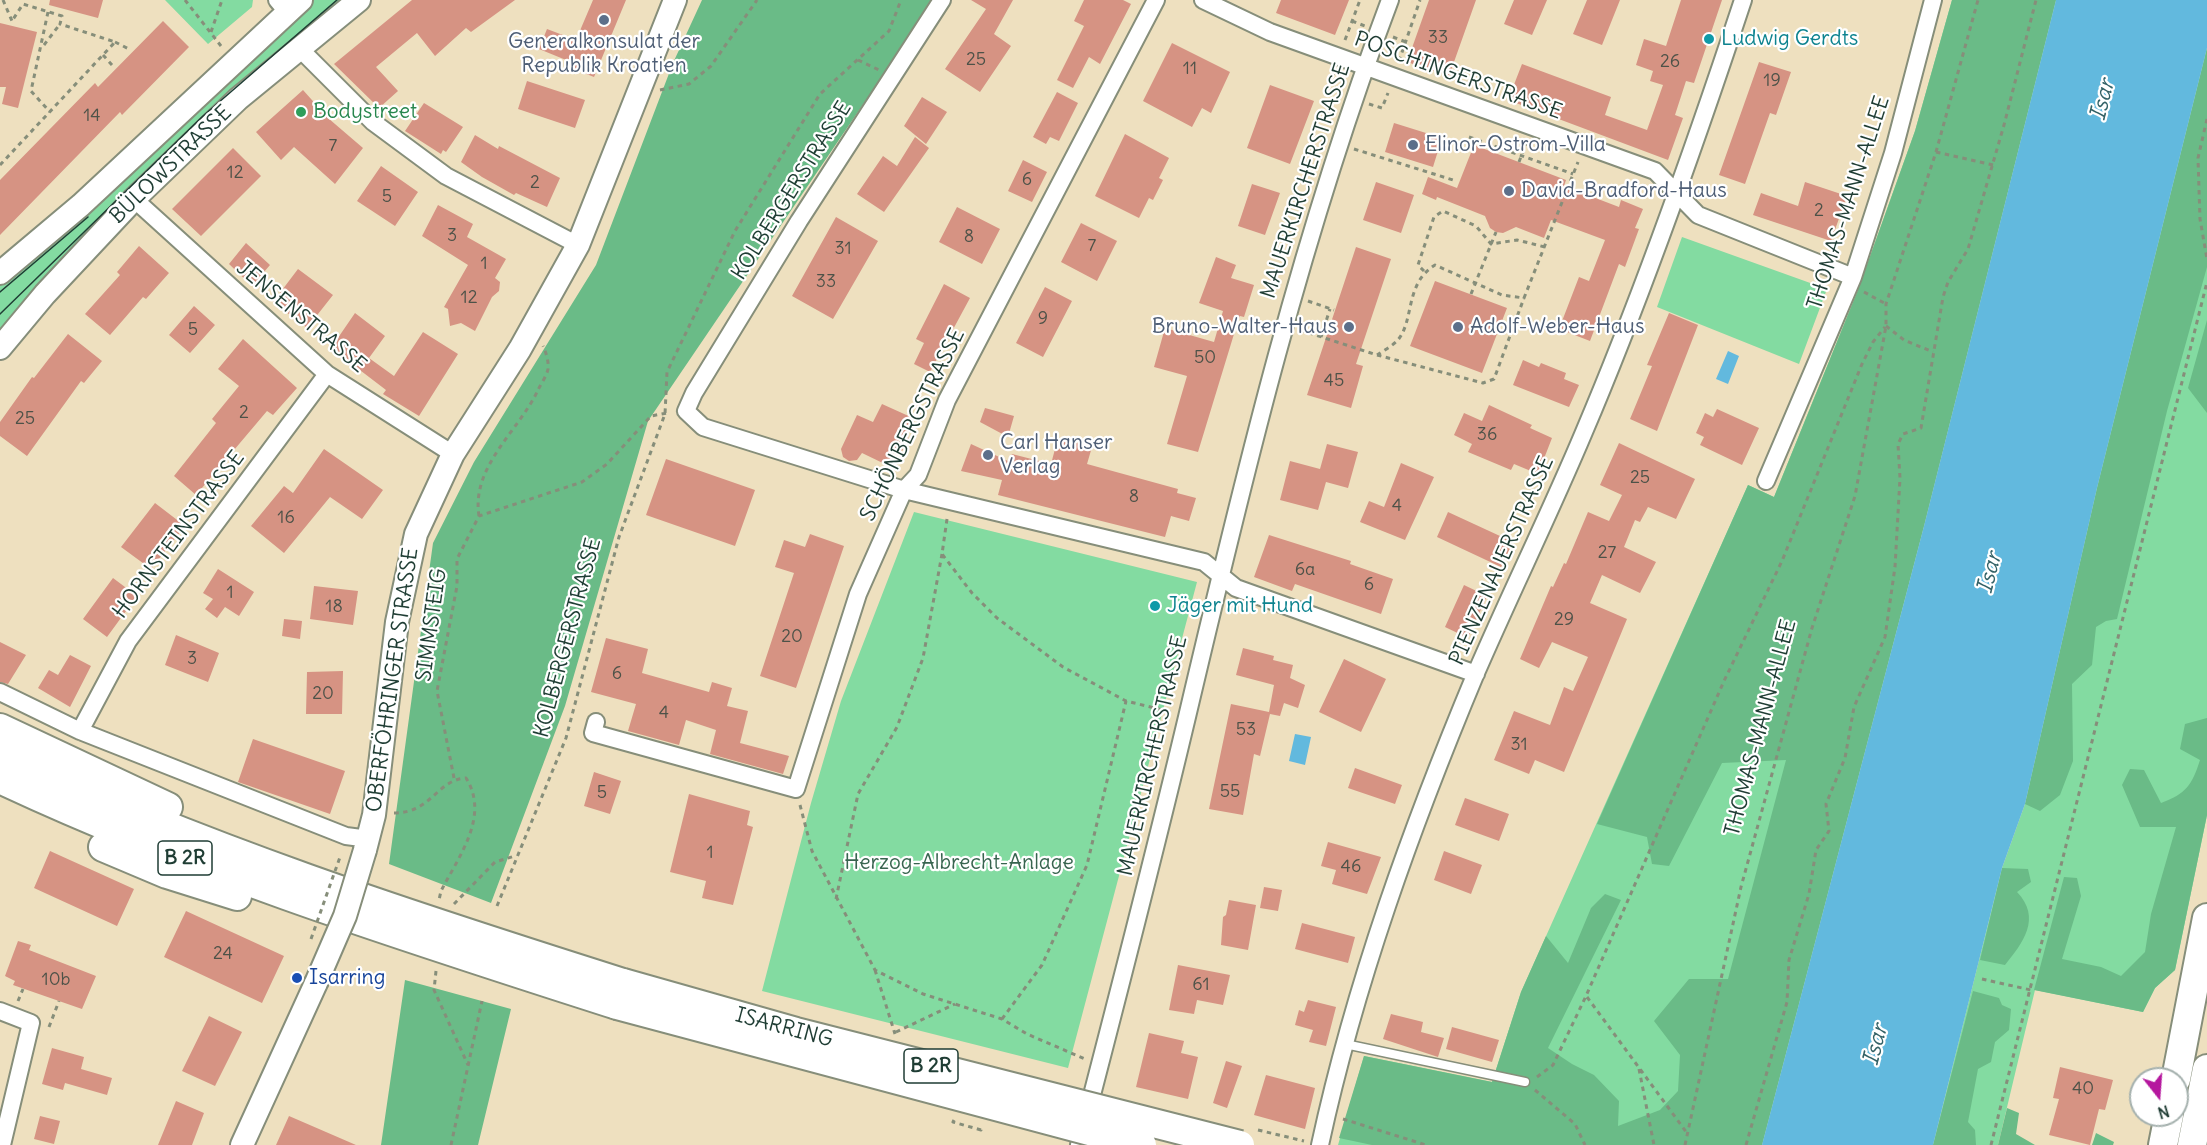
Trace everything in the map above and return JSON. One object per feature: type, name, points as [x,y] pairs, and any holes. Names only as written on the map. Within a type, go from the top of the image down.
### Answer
[{"type":"highway","points":[[0,728],[128,790],[292,862],[351,895]]},
{"type":"highway","name":"ISARRING","points":[[0,754],[90,796],[170,829],[620,994],[796,1032],[1240,1145]]},
{"type":"highway","name":"ISARRING","points":[[0,779],[81,817],[170,853],[374,925],[1142,1145]]},
{"type":"highway","points":[[0,800],[67,832],[167,874],[276,907],[374,925]]},
{"type":"highway","points":[[2178,1067],[2207,918]]},
{"type":"highway","points":[[2192,1145],[2207,1068]]},
{"type":"highway","points":[[2163,1145],[2167,1127]]},
{"type":"main road","name":"BÜLOWSTRASSE","points":[[0,348],[45,294],[134,199],[238,99],[359,0]]},
{"type":"main road","name":"OBERFÖHRINGER STRASSE","points":[[242,1145],[345,916],[367,844],[404,578],[416,534],[453,454],[520,349],[578,245],[675,0]]},
{"type":"main road","name":"BÜLOWSTRASSE","points":[[0,273],[81,205],[288,4]]},
{"type":"street","name":"KOLBERGERSTRASSE","points":[[686,411],[694,393],[799,220],[891,75],[942,0]]},
{"type":"street","name":"SCHÖNBERGSTRASSE","points":[[796,789],[858,594],[904,490],[918,475],[947,400],[1156,0]]},
{"type":"street","name":"POSCHINGERSTRASSE","points":[[1203,0],[1270,32],[1655,171],[1698,215],[1851,281]]},
{"type":"street","name":"MAUERKIRCHERSTRASSE","points":[[1079,1145],[1187,717],[1220,572],[1287,315],[1366,67],[1390,0]]},
{"type":"street","name":"PIENZENAUERSTRASSE","points":[[1320,1145],[1344,1044],[1384,910],[1476,674],[1585,431],[1677,193],[1743,0]]},
{"type":"street","name":"THOMAS-MANN-ALLEE","points":[[1766,482],[1851,281],[1893,153],[1933,0]]},
{"type":"street","points":[[300,49],[373,122],[446,176],[578,245]]},
{"type":"street","name":"JENSENSTRASSE","points":[[134,199],[327,375],[453,454]]},
{"type":"street","name":"HORNSTEINSTRASSE","points":[[80,731],[128,641],[327,375]]},
{"type":"street","points":[[686,411],[702,428],[904,490],[1204,562],[1220,572],[1236,588],[1476,674]]},
{"type":"street","points":[[0,692],[80,731],[367,844]]},
{"type":"street","points":[[596,722],[593,733],[796,789]]},
{"type":"street","points":[[0,1011],[32,1023],[2,1145]]},
{"type":"lane","points":[[1344,1044],[1525,1082]]},
{"type":"path","points":[[3,0],[12,21],[23,4],[62,16],[60,24],[43,46]]},
{"type":"path","points":[[184,0],[221,46]]},
{"type":"path","points":[[211,32],[222,0]]},
{"type":"path","points":[[656,90],[689,84],[711,66],[757,0]]},
{"type":"path","name":"KOLBERGERSTRASSE","points":[[496,906],[566,738],[619,537],[666,414],[667,372],[735,231],[819,94],[889,31],[901,0]]},
{"type":"path","name":"THOMAS-MANN-ALLEE","points":[[1685,1145],[1744,876],[1812,627],[1856,496],[1886,326],[1886,304],[1936,152],[1978,0]]},
{"type":"path","points":[[1746,1145],[1787,1002],[1789,960],[1809,894],[1816,850],[1829,831],[1826,804],[1845,758],[1854,707],[1885,637],[1896,545],[1900,478],[1898,444],[1903,434],[1921,428],[1943,297],[1948,282],[1968,249],[1993,165],[2036,0]]},
{"type":"path","points":[[48,12],[43,46],[31,91],[50,112]]},
{"type":"path","points":[[60,24],[116,42],[129,49]]},
{"type":"path","points":[[0,165],[116,42]]},
{"type":"path","points":[[103,55],[112,65]]},
{"type":"path","points":[[858,60],[891,75]]},
{"type":"path","points":[[70,91],[75,95]]},
{"type":"path","points":[[2207,119],[2198,158],[2200,219],[2207,259]]},
{"type":"path","points":[[39,124],[44,129]]},
{"type":"path","points":[[1469,137],[1573,174]]},
{"type":"path","points":[[1312,334],[1377,355],[1483,383],[1494,379],[1584,146]]},
{"type":"path","points":[[1519,162],[1523,150]]},
{"type":"path","points":[[1936,152],[1993,165]]},
{"type":"path","points":[[1371,154],[1452,180]]},
{"type":"path","points":[[7,158],[12,163]]},
{"type":"path","points":[[1424,272],[1418,265],[1434,217],[1443,211],[1476,226],[1491,244]]},
{"type":"path","points":[[1471,294],[1496,232]]},
{"type":"path","points":[[1491,244],[1517,240],[1545,247]]},
{"type":"path","points":[[1377,355],[1398,340],[1424,272],[1435,265],[1502,295],[1524,298]]},
{"type":"path","points":[[1851,281],[1886,304]]},
{"type":"path","points":[[1991,1145],[2207,282]]},
{"type":"path","points":[[1321,337],[1332,310],[1322,306]]},
{"type":"path","points":[[1585,1145],[1575,1124],[1525,1082],[1543,1074],[1553,1065],[1586,996],[1724,681],[1782,561],[1872,342],[1886,326],[1904,340],[1933,352]]},
{"type":"path","name":"SIMMSTEIG","points":[[454,778],[436,691],[457,586],[457,559],[479,516],[477,502],[480,483],[491,462],[536,396],[548,369],[543,345]]},
{"type":"path","points":[[479,516],[582,482],[607,464],[651,416],[686,411]]},
{"type":"path","points":[[836,900],[858,794],[897,727],[923,658],[950,500]]},
{"type":"path","points":[[942,554],[972,593],[998,618],[1063,667],[1126,701],[1187,717]]},
{"type":"path","points":[[1002,1018],[1042,965],[1088,865],[1126,701]]},
{"type":"path","points":[[394,813],[410,812],[424,805],[454,778],[466,778],[473,789],[476,811],[469,837],[441,891],[439,901]]},
{"type":"path","points":[[796,789],[812,851],[836,900],[876,970],[893,1031],[955,1004]]},
{"type":"path","points":[[310,941],[341,855]]},
{"type":"path","points":[[454,905],[495,862],[515,856]]},
{"type":"path","points":[[436,970],[434,990],[469,1067]]},
{"type":"path","points":[[876,970],[923,994],[1002,1018],[1028,1034],[1100,1065]]},
{"type":"path","points":[[1982,979],[2031,990]]},
{"type":"path","points":[[1586,996],[1687,1133]]},
{"type":"path","points":[[452,1145],[482,1001]]},
{"type":"path","points":[[1639,1067],[1654,1145]]},
{"type":"path","points":[[1328,1110],[1345,1114],[1343,1120],[1426,1145]]},
{"type":"path","points":[[957,1124],[981,1130]]},
{"type":"green space","points":[[165,0],[253,0],[252,7],[208,44]]},
{"type":"green space","points":[[313,0],[345,0],[0,339],[0,282]]},
{"type":"green space","points":[[702,0],[934,0],[648,421],[565,706],[491,903],[389,864],[433,543],[474,462],[596,265],[673,63]]},
{"type":"green space","points":[[1952,0],[2056,0],[1924,526],[1762,1145],[1338,1145],[1364,1056],[1492,1082],[1521,992],[1748,485],[1774,497],[1858,290],[1915,131]]},
{"type":"green space","points":[[1952,0],[2056,0],[1924,526],[1762,1145],[1372,1145],[1339,1138],[1364,1056],[1492,1082],[1521,992],[1546,936],[1568,963],[1591,908],[1605,894],[1621,900],[1548,1048],[1594,1075],[1619,1101],[1618,1126],[1660,1110],[1678,1091],[1680,1055],[1654,1021],[1689,979],[1728,979],[1786,760],[1722,763],[1669,866],[1652,864],[1647,837],[1597,824],[1748,485],[1774,497],[1858,290],[1915,131]]},
{"type":"green space","points":[[2207,48],[2207,815],[2175,970],[2155,988],[2143,1012],[2035,990],[1998,1145],[1933,1145],[2002,868],[2025,804],[2097,488]]},
{"type":"green space","points":[[2207,48],[2207,267],[2167,411],[2117,619],[2106,621],[2096,627],[2092,665],[2072,684],[2073,761],[2060,795],[2040,811],[2025,804],[2097,488]]},
{"type":"green space","points":[[1682,237],[1827,289],[1799,364],[1657,307]]},
{"type":"green space","points":[[2207,320],[2207,413],[2188,388]]},
{"type":"green space","name":"Herzog-Albrecht-Anlage","points":[[914,512],[1197,582],[1068,1068],[762,991],[811,803],[841,701]]},
{"type":"green space","points":[[2207,718],[2207,815],[2175,970],[2155,988],[2143,1012],[2034,990],[2064,877],[2077,878],[2081,896],[2062,959],[2101,967],[2121,976],[2145,952],[2151,914],[2176,827],[2140,827],[2122,785],[2130,769],[2144,770],[2161,803],[2177,796],[2191,782],[2200,760],[2180,749],[2185,724]]},
{"type":"green space","points":[[2002,868],[2028,869],[2031,882],[2017,892],[2028,911],[2027,930],[2018,948],[2005,965],[1980,960]]},
{"type":"green space","points":[[405,980],[511,1009],[478,1145],[381,1145]]},
{"type":"green space","points":[[1973,991],[1999,998],[2002,1005],[2011,1009],[2009,1030],[1995,1042],[1991,1062],[1978,1069],[1968,1122],[1975,1130],[1976,1145],[1933,1145]]},
{"type":"green space","points":[[2007,1108],[2019,1113],[2016,1134],[2035,1145],[1998,1145]]},
{"type":"green space","points":[[2096,1133],[2114,1142],[2113,1145],[2092,1145]]},
{"type":"water","name":"Isar","points":[[2056,0],[2207,0],[2207,48],[2097,488],[2025,804],[2002,868],[1933,1145],[1762,1145],[1924,526]]},
{"type":"water","points":[[1728,351],[1739,356],[1728,384],[1716,379]]},
{"type":"water","points":[[1295,734],[1311,737],[1305,765],[1289,761]]},
{"type":"building","points":[[50,0],[103,0],[98,18],[49,5]]},
{"type":"building","points":[[412,0],[515,0],[471,32],[466,28],[435,56],[417,33],[376,67],[398,91],[379,108],[334,64]]},
{"type":"building","points":[[593,0],[626,0],[594,77],[564,65],[566,60],[539,49],[547,29],[576,40]]},
{"type":"building","points":[[971,0],[1013,0],[994,34],[1011,46],[980,92],[945,69],[986,9]]},
{"type":"building","points":[[1084,0],[1123,0],[1131,4],[1100,64],[1089,57],[1073,88],[1057,80],[1084,26],[1074,21]]},
{"type":"building","points":[[1281,0],[1349,0],[1335,35],[1276,13]]},
{"type":"building","points":[[1429,0],[1476,0],[1449,76],[1407,62]]},
{"type":"building","points":[[1514,0],[1547,0],[1532,35],[1504,24]]},
{"type":"building","points":[[1587,0],[1620,0],[1602,45],[1573,34]]},
{"type":"building","points":[[1681,0],[1722,0],[1694,83],[1686,81],[1675,115],[1683,118],[1668,160],[1508,100],[1522,64],[1611,97],[1605,115],[1647,130],[1663,85],[1650,81],[1653,71],[1636,65],[1644,39],[1666,46]]},
{"type":"building","points":[[163,21],[189,47],[122,115],[120,112],[0,235],[0,180],[95,83],[98,87]]},
{"type":"building","points":[[0,23],[37,32],[18,108],[2,104],[6,87],[0,87]]},
{"type":"building","points":[[1172,43],[1230,72],[1211,113],[1202,108],[1192,127],[1143,101]]},
{"type":"building","points":[[1759,62],[1791,72],[1776,115],[1770,113],[1745,184],[1719,175]]},
{"type":"building","points":[[527,81],[585,100],[575,128],[518,109]]},
{"type":"building","points":[[1270,85],[1314,101],[1290,164],[1247,148]]},
{"type":"building","points":[[303,90],[328,118],[363,148],[335,184],[294,147],[281,160],[256,132]]},
{"type":"building","points":[[1057,92],[1078,103],[1059,141],[1050,137],[1046,144],[1033,137]]},
{"type":"building","points":[[922,97],[947,112],[926,144],[904,126]]},
{"type":"building","points":[[424,103],[463,127],[446,152],[443,150],[441,154],[405,131]]},
{"type":"building","name":"Elinor-Ostrom-Villa","points":[[1394,123],[1442,138],[1433,167],[1385,152]]},
{"type":"building","points":[[1125,134],[1169,158],[1159,178],[1163,180],[1153,200],[1149,198],[1139,218],[1095,196]]},
{"type":"building","points":[[475,135],[498,149],[499,146],[560,178],[547,207],[516,193],[514,195],[461,162]]},
{"type":"building","points":[[915,137],[929,148],[884,212],[857,194],[883,156],[897,166]]},
{"type":"building","points":[[1474,145],[1566,180],[1564,186],[1619,207],[1621,200],[1643,209],[1635,228],[1639,229],[1625,267],[1619,264],[1590,341],[1559,329],[1579,277],[1589,281],[1605,240],[1551,220],[1544,238],[1516,227],[1503,233],[1496,232],[1490,228],[1485,216],[1437,197],[1436,200],[1422,194],[1428,177],[1457,188]]},
{"type":"building","points":[[233,148],[261,176],[201,236],[172,209]]},
{"type":"building","points":[[1023,160],[1047,172],[1032,202],[1008,191]]},
{"type":"building","points":[[381,166],[418,192],[395,226],[357,201]]},
{"type":"building","points":[[1376,182],[1414,195],[1401,233],[1363,220]]},
{"type":"building","points":[[1805,182],[1847,196],[1831,241],[1753,215],[1761,193],[1798,206]]},
{"type":"building","points":[[1252,184],[1280,193],[1265,235],[1238,226]]},
{"type":"building","points":[[438,205],[473,224],[467,237],[506,259],[495,278],[500,282],[499,291],[492,297],[475,331],[461,323],[450,326],[448,309],[444,307],[468,265],[422,236]]},
{"type":"building","points":[[957,207],[1000,229],[982,264],[939,242]]},
{"type":"building","points":[[836,217],[878,241],[833,319],[792,296]]},
{"type":"building","points":[[1081,223],[1117,241],[1097,281],[1061,262]]},
{"type":"building","points":[[246,243],[270,265],[252,286],[229,264]]},
{"type":"building","points":[[139,246],[169,273],[146,299],[143,297],[110,335],[85,314],[120,275],[117,272]]},
{"type":"building","points":[[1356,247],[1391,259],[1356,364],[1363,366],[1351,408],[1307,395]]},
{"type":"building","points":[[1216,257],[1236,265],[1231,278],[1254,285],[1244,317],[1240,316],[1198,452],[1167,444],[1187,376],[1154,367],[1165,328],[1214,342],[1223,311],[1199,303]]},
{"type":"building","points":[[298,269],[333,295],[307,328],[273,302]]},
{"type":"building","name":"Adolf-Weber-Haus","points":[[1435,281],[1507,308],[1482,373],[1410,346]]},
{"type":"building","points":[[944,284],[970,298],[930,372],[914,364],[924,343],[916,339]]},
{"type":"building","points":[[1045,287],[1072,301],[1043,357],[1016,343]]},
{"type":"building","points":[[194,306],[215,325],[190,353],[169,335]]},
{"type":"building","points":[[355,313],[385,336],[369,358],[394,376],[423,332],[458,354],[419,416],[383,394],[386,390],[331,348]]},
{"type":"building","points":[[1669,313],[1698,325],[1657,431],[1630,419],[1652,366],[1647,365]]},
{"type":"building","points":[[68,334],[102,361],[84,383],[81,381],[27,456],[0,436],[0,422],[32,377],[34,378]]},
{"type":"building","points":[[243,339],[297,388],[273,415],[267,411],[196,495],[174,476],[216,423],[212,419],[239,386],[218,369]]},
{"type":"building","points":[[1523,360],[1539,367],[1541,363],[1566,373],[1564,379],[1579,385],[1569,407],[1513,385]]},
{"type":"building","points":[[882,404],[913,418],[904,436],[909,438],[902,451],[897,448],[889,466],[862,453],[857,460],[849,461],[843,457],[841,449],[857,415],[873,422]]},
{"type":"building","points":[[1489,405],[1532,425],[1530,428],[1552,438],[1538,474],[1514,464],[1511,470],[1468,452],[1472,444],[1454,435],[1464,413],[1482,421]]},
{"type":"building","points":[[985,408],[1014,416],[1008,437],[980,422]]},
{"type":"building","points":[[1717,409],[1759,428],[1742,465],[1700,445],[1704,437],[1696,433],[1705,413],[1713,417]]},
{"type":"building","points":[[1058,438],[1092,447],[1087,464],[1178,489],[1177,493],[1196,498],[1189,521],[1171,516],[1165,537],[998,495],[1002,480],[961,471],[971,444],[1008,461],[1012,454],[1051,464]]},
{"type":"building","points":[[1619,443],[1695,479],[1676,519],[1648,507],[1640,522],[1635,520],[1624,547],[1656,562],[1640,593],[1602,575],[1590,603],[1627,619],[1564,772],[1535,760],[1529,774],[1494,760],[1514,711],[1550,725],[1564,687],[1573,691],[1588,657],[1552,642],[1539,668],[1520,659],[1551,586],[1553,587],[1564,563],[1566,564],[1588,512],[1609,521],[1622,495],[1600,485]]},
{"type":"building","points":[[1327,444],[1358,452],[1348,488],[1326,482],[1318,510],[1280,500],[1290,461],[1320,469]]},
{"type":"building","points":[[324,449],[383,490],[362,519],[330,497],[284,553],[251,526],[284,486],[293,493]]},
{"type":"building","points":[[666,459],[755,490],[735,546],[646,515]]},
{"type":"building","points":[[1401,463],[1434,477],[1405,540],[1360,522],[1369,501],[1384,507]]},
{"type":"building","points":[[155,503],[185,526],[151,569],[121,547]]},
{"type":"building","points":[[1448,512],[1513,542],[1501,567],[1437,537]]},
{"type":"building","points":[[810,534],[844,546],[796,688],[760,676],[794,573],[775,567],[784,540],[805,547]]},
{"type":"building","points":[[1269,535],[1351,561],[1350,564],[1393,579],[1381,614],[1295,584],[1292,591],[1254,577]]},
{"type":"building","points":[[218,569],[254,592],[239,616],[225,607],[217,618],[205,609],[213,599],[203,593]]},
{"type":"building","points":[[113,578],[137,596],[107,637],[83,619]]},
{"type":"building","points":[[1464,585],[1487,596],[1468,638],[1445,627]]},
{"type":"building","points":[[314,586],[358,591],[353,625],[310,619]]},
{"type":"building","points":[[284,619],[302,621],[300,639],[282,636]]},
{"type":"building","points":[[176,635],[219,653],[208,682],[165,665]]},
{"type":"building","points":[[606,638],[648,649],[642,673],[709,692],[712,682],[732,688],[727,706],[748,711],[740,743],[789,756],[783,774],[710,754],[716,730],[686,720],[679,745],[628,731],[636,704],[591,692]]},
{"type":"building","points":[[0,642],[26,655],[8,684],[0,682]]},
{"type":"building","points":[[1243,648],[1274,656],[1273,660],[1293,665],[1290,678],[1305,685],[1298,708],[1284,703],[1280,716],[1270,714],[1260,756],[1254,754],[1243,815],[1209,809],[1231,704],[1269,712],[1274,685],[1236,675]]},
{"type":"building","points":[[70,655],[91,666],[70,707],[38,688],[49,670],[58,675]]},
{"type":"building","points":[[1344,659],[1386,679],[1361,732],[1319,712]]},
{"type":"building","points":[[343,671],[342,714],[306,714],[307,672]]},
{"type":"building","points":[[253,739],[345,771],[330,814],[238,782]]},
{"type":"building","points":[[1355,768],[1402,785],[1395,804],[1348,788]]},
{"type":"building","points":[[594,772],[621,781],[610,814],[584,806]]},
{"type":"building","points":[[689,794],[750,811],[747,825],[753,827],[733,905],[702,898],[706,881],[670,872]]},
{"type":"building","points":[[1465,798],[1509,814],[1499,841],[1455,825]]},
{"type":"building","points":[[1328,842],[1381,857],[1367,894],[1332,884],[1336,870],[1321,866]]},
{"type":"building","points":[[50,851],[134,889],[117,926],[34,888]]},
{"type":"building","points":[[1444,851],[1482,865],[1471,894],[1434,880]]},
{"type":"building","points":[[1264,887],[1282,890],[1278,911],[1260,908]]},
{"type":"building","points":[[1229,900],[1256,905],[1248,950],[1221,945],[1223,917],[1226,915]]},
{"type":"building","points":[[186,911],[284,956],[262,1003],[164,957]]},
{"type":"building","points":[[1302,923],[1355,937],[1348,963],[1295,949]]},
{"type":"building","points":[[18,941],[31,945],[29,950],[96,976],[82,1009],[13,985],[15,981],[5,976]]},
{"type":"building","points":[[1178,965],[1230,975],[1223,1005],[1197,1000],[1194,1014],[1169,1010]]},
{"type":"building","points":[[1308,1000],[1336,1007],[1326,1046],[1309,1042],[1313,1030],[1295,1025],[1299,1010],[1304,1012]]},
{"type":"building","points":[[1391,1014],[1423,1022],[1421,1032],[1444,1038],[1438,1057],[1383,1039]]},
{"type":"building","points":[[209,1016],[242,1032],[215,1086],[182,1071]]},
{"type":"building","points":[[1452,1027],[1499,1040],[1492,1062],[1446,1049]]},
{"type":"building","points":[[1149,1033],[1184,1041],[1181,1053],[1198,1057],[1188,1099],[1136,1087]]},
{"type":"building","points":[[52,1048],[84,1057],[81,1069],[112,1078],[107,1095],[65,1083],[63,1090],[42,1084]]},
{"type":"building","points":[[1226,1061],[1242,1066],[1227,1108],[1213,1103]]},
{"type":"building","points":[[2060,1067],[2113,1080],[2105,1110],[2099,1109],[2090,1145],[2049,1135],[2059,1099],[2053,1098]]},
{"type":"building","points":[[1266,1075],[1315,1088],[1305,1129],[1254,1115]]},
{"type":"building","points":[[176,1101],[204,1113],[192,1145],[158,1145]]},
{"type":"building","points":[[40,1116],[60,1121],[54,1144],[34,1139]]},
{"type":"building","points":[[289,1116],[356,1145],[276,1145]]},
{"type":"tram line","points":[[0,314],[203,116],[337,0]]},
{"type":"tram line","points":[[0,292],[88,217]]},
{"type":"place","name":"Generalkonsulat der Republik Kroatien","points":[[604,20]]},
{"type":"place","name":"Ludwig Gerdts","points":[[1709,39]]},
{"type":"place","name":"Bodystreet","points":[[301,112]]},
{"type":"place","name":"Elinor-Ostrom-Villa","points":[[1413,145]]},
{"type":"place","name":"David-Bradford-Haus","points":[[1509,191]]},
{"type":"place","name":"Bruno-Walter-Haus","points":[[1349,327]]},
{"type":"place","name":"Adolf-Weber-Haus","points":[[1458,327]]},
{"type":"place","name":"Carl Hanser Verlag","points":[[988,455]]},
{"type":"place","name":"Jäger mit Hund","points":[[1155,606]]},
{"type":"place","name":"Isarring","points":[[297,978]]}]
